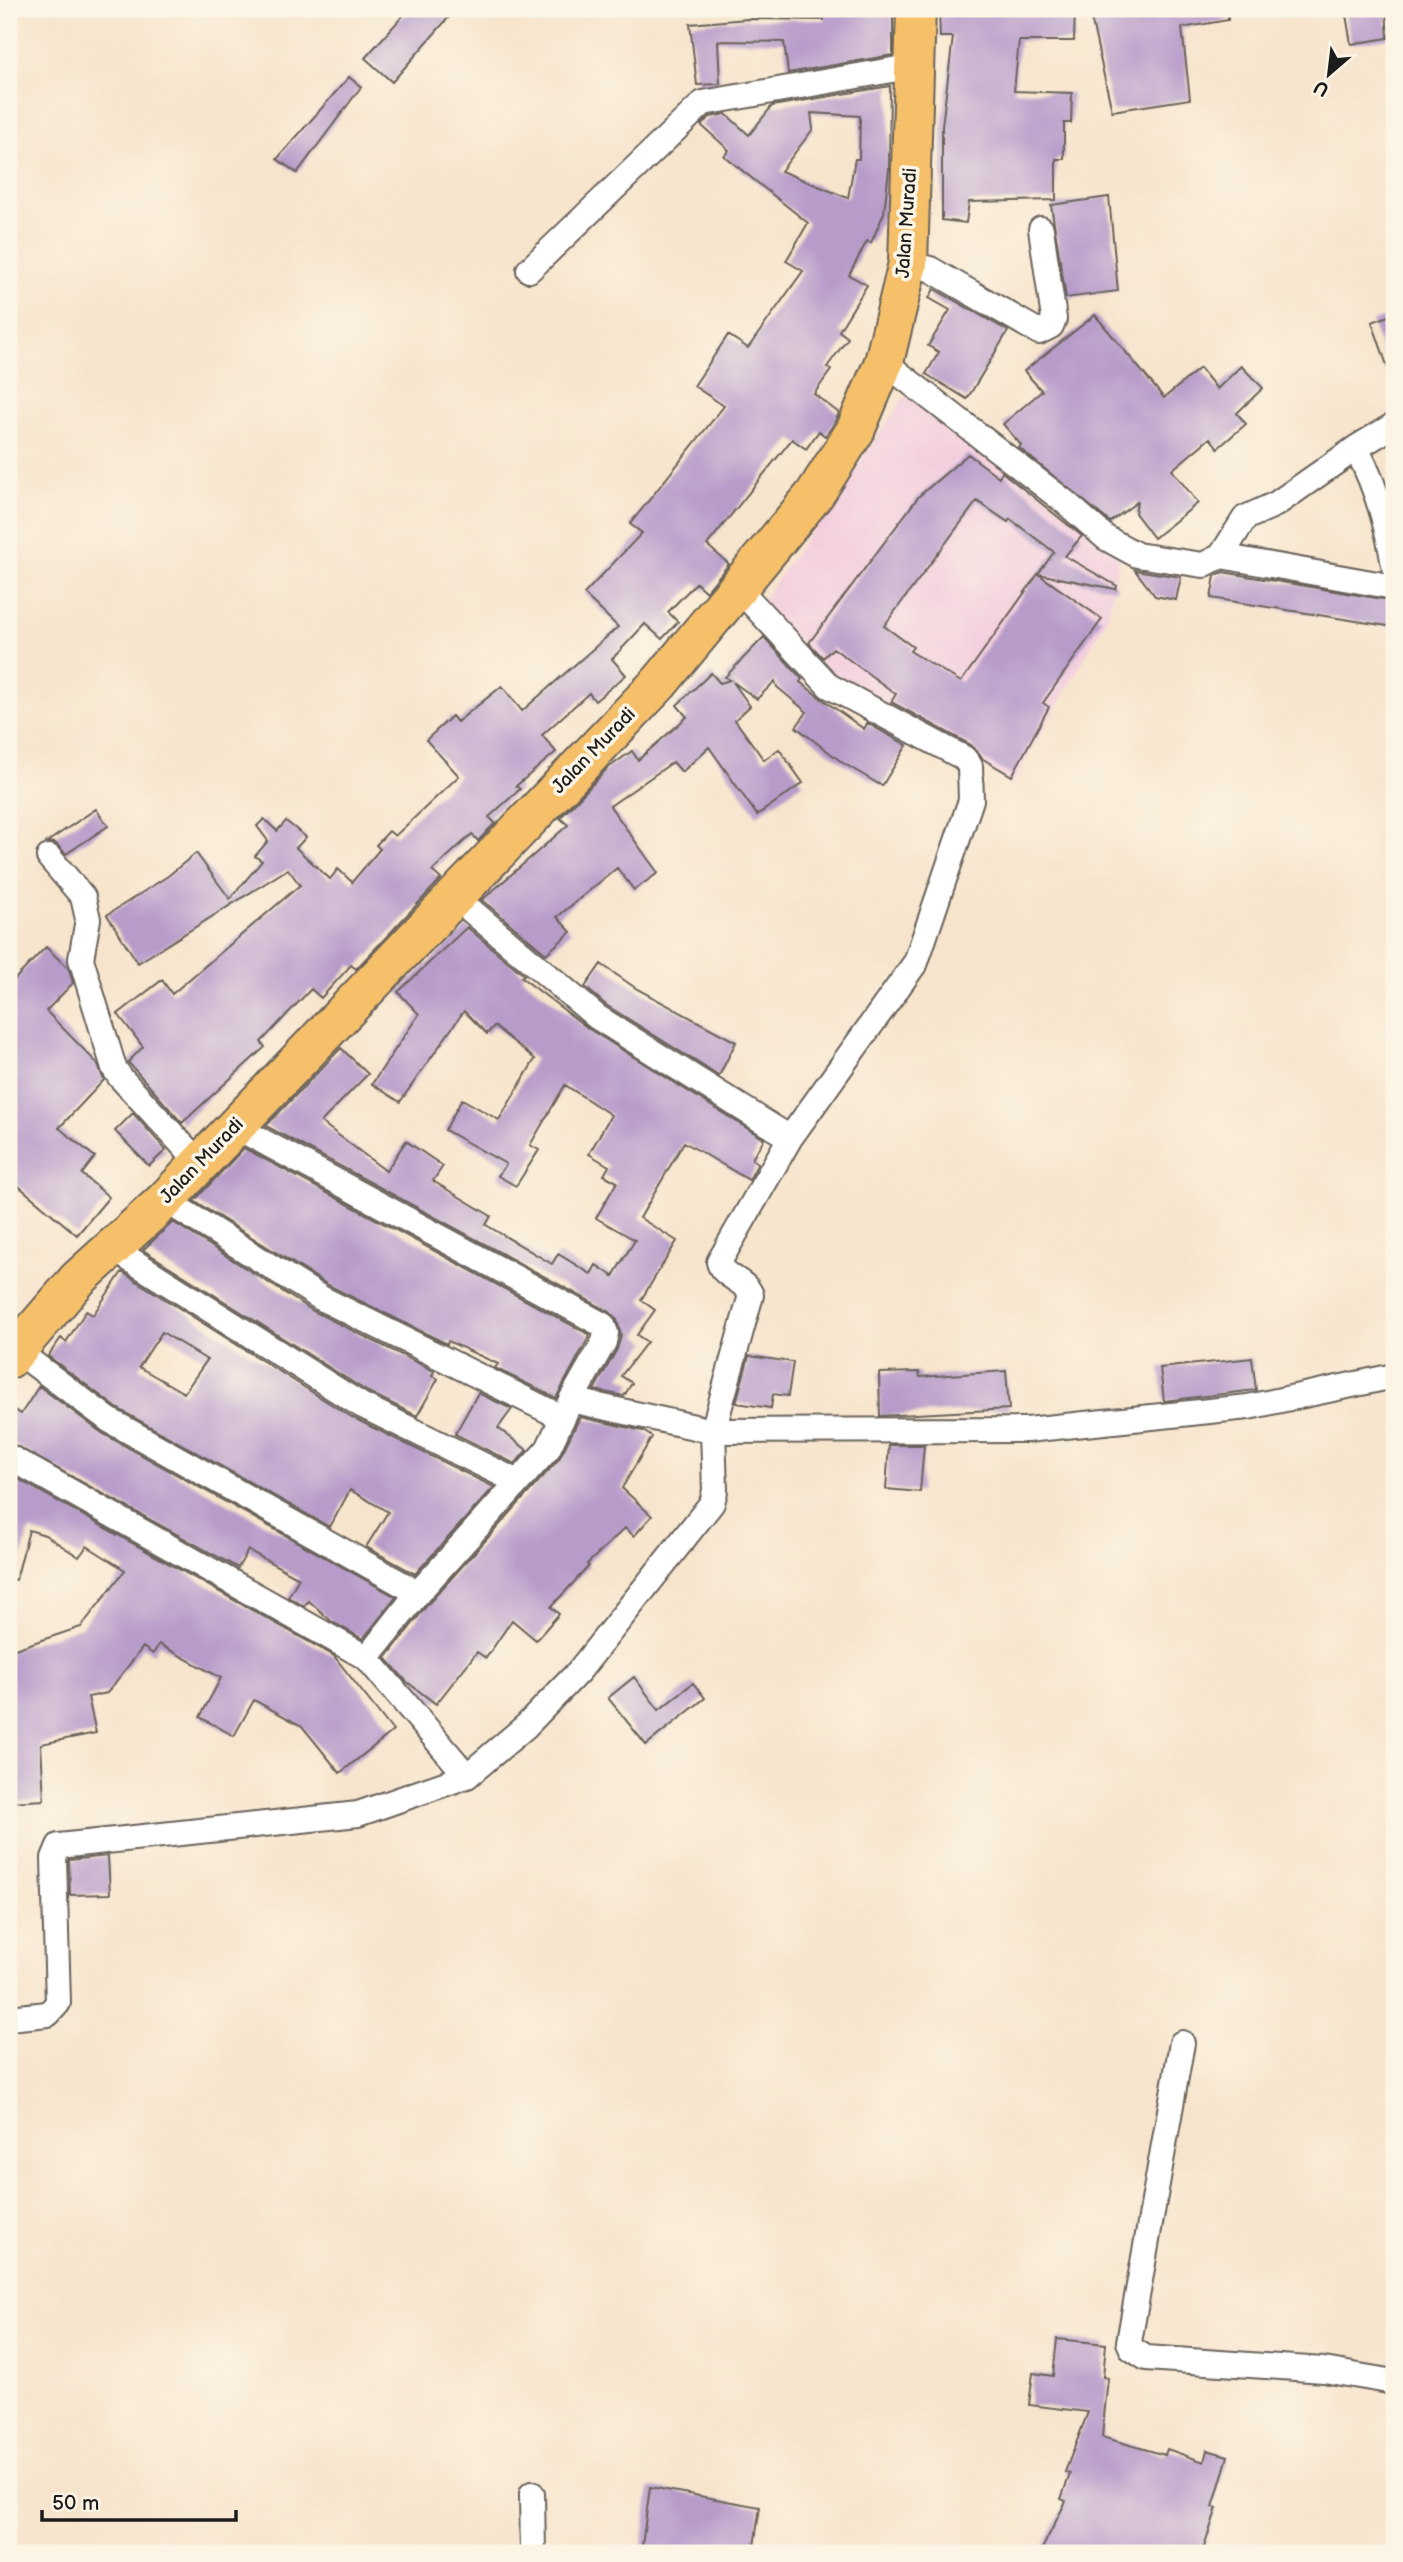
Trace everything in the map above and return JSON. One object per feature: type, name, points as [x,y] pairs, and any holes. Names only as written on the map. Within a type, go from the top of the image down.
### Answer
[{"type":"highway","name":"Jalan Muradi","points":[[11,1351],[51,1308],[165,1200],[236,1127],[660,682],[815,494],[855,430],[884,362],[908,263],[916,9]]},
{"type":"street","points":[[529,270],[703,103],[915,66]]},
{"type":"street","points":[[908,263],[930,269],[1039,332],[1051,326],[1054,319],[1041,229]]},
{"type":"street","points":[[884,362],[1065,502],[1106,538],[1137,555],[1203,565],[1221,556],[1245,518],[1276,504],[1394,425]]},
{"type":"street","points":[[1356,448],[1375,486],[1388,525],[1394,565]]},
{"type":"street","points":[[1221,556],[1394,587]]},
{"type":"street","points":[[9,2018],[48,2014],[58,2003],[54,1858],[59,1846],[358,1814],[467,1776],[526,1726],[579,1671],[712,1503],[716,1475],[713,1432],[751,1295],[745,1284],[721,1270],[719,1262],[790,1138],[916,962],[971,800],[970,766],[964,758],[829,686],[738,588]]},
{"type":"street","points":[[48,857],[83,897],[88,919],[80,959],[114,1068],[200,1164]]},
{"type":"street","points":[[456,897],[597,1017],[790,1138]]},
{"type":"street","points":[[236,1127],[603,1325],[606,1332],[604,1342],[548,1449],[418,1593],[366,1658]]},
{"type":"street","points":[[165,1200],[321,1298],[567,1409],[713,1432],[1027,1430],[1248,1407],[1394,1376]]},
{"type":"street","points":[[112,1248],[361,1405],[518,1482]]},
{"type":"street","points":[[11,1351],[109,1420],[418,1593]]},
{"type":"street","points":[[9,1457],[366,1658],[467,1776]]},
{"type":"street","points":[[1182,2043],[1129,2342],[1132,2350],[1137,2355],[1154,2359],[1324,2370],[1394,2382]]},
{"type":"street","points":[[532,2494],[533,2553]]},
{"type":"shaded area","points":[[909,391],[1120,554],[1107,618],[1013,784],[832,679],[762,601]]},
{"type":"building","points":[[409,9],[456,9],[392,82],[365,58]]},
{"type":"building","points":[[824,9],[893,9],[893,55],[788,73],[784,42],[718,41],[720,84],[697,85],[690,24],[747,19],[824,20]]},
{"type":"building","points":[[939,9],[1075,9],[1074,41],[1019,41],[1014,91],[1072,93],[1071,123],[1064,123],[1064,159],[1056,159],[1056,200],[969,202],[966,223],[942,220],[942,126],[953,37],[940,37]]},
{"type":"building","points":[[1089,9],[1228,9],[1228,20],[1182,28],[1190,99],[1112,111]]},
{"type":"building","points":[[1345,9],[1386,9],[1388,38],[1351,44]]},
{"type":"building","points":[[349,77],[361,87],[297,173],[277,159]]},
{"type":"building","points":[[890,86],[889,169],[884,213],[871,243],[867,241],[849,275],[867,285],[839,331],[848,338],[827,367],[831,370],[814,394],[839,413],[832,427],[825,436],[819,431],[806,449],[792,439],[707,545],[729,564],[706,592],[696,583],[668,612],[678,622],[662,639],[645,624],[612,659],[626,675],[595,701],[589,693],[542,735],[556,752],[516,786],[520,789],[489,817],[495,823],[478,841],[472,834],[432,871],[441,879],[356,969],[351,965],[321,998],[311,989],[261,1042],[265,1047],[182,1123],[128,1062],[143,1047],[118,1014],[162,980],[172,994],[300,885],[288,869],[138,963],[107,915],[168,876],[196,853],[230,899],[262,861],[255,856],[268,841],[257,826],[264,819],[277,831],[286,821],[306,837],[296,848],[330,879],[338,869],[352,882],[380,849],[376,845],[389,831],[395,836],[459,776],[426,740],[452,716],[457,722],[502,686],[522,711],[618,627],[584,594],[642,533],[630,524],[724,406],[694,386],[728,335],[748,348],[803,271],[786,261],[808,223],[724,156],[729,150],[701,125],[710,117],[726,114],[749,135],[772,106]],"holes":[[[811,113],[860,116],[859,159],[855,159],[848,198],[781,171],[813,129]]]},
{"type":"building","points":[[1109,197],[1118,291],[1066,298],[1051,205]]},
{"type":"building","points":[[934,289],[1008,331],[967,399],[926,374],[939,352],[928,346],[950,310],[929,298]]},
{"type":"building","points":[[1394,314],[1394,377],[1391,377],[1372,322]]},
{"type":"building","points":[[1095,315],[1164,398],[1200,368],[1217,389],[1241,366],[1263,388],[1237,413],[1246,424],[1218,448],[1210,438],[1172,470],[1198,503],[1154,538],[1135,513],[1137,502],[1110,522],[1019,448],[1021,445],[1003,424],[1042,391],[1024,371]]},
{"type":"building","points":[[968,454],[999,477],[1002,472],[1082,536],[1065,556],[1117,586],[1116,589],[1038,574],[1102,619],[1043,703],[1049,707],[1012,776],[983,759],[971,745],[891,702],[896,694],[833,648],[823,658],[809,643],[919,496]],"holes":[[[977,501],[1008,522],[1010,519],[1054,552],[961,682],[910,651],[913,647],[884,626]]]},
{"type":"building","points":[[1135,570],[1181,577],[1176,600],[1155,596]]},
{"type":"building","points":[[1223,572],[1394,601],[1394,627],[1211,598],[1215,576]]},
{"type":"building","points":[[764,637],[802,679],[800,682],[822,699],[864,729],[867,723],[907,745],[882,786],[843,763],[796,727],[807,712],[777,687],[775,681],[757,699],[733,682],[750,706],[735,720],[764,760],[779,749],[803,783],[757,815],[709,747],[682,772],[673,762],[610,806],[658,873],[634,890],[617,868],[557,917],[571,932],[546,954],[482,900],[568,825],[560,818],[608,768],[632,751],[638,760],[687,717],[677,705],[711,673],[720,683],[730,680],[725,677]]},
{"type":"building","points":[[96,809],[108,826],[66,854],[55,843],[47,842]]},
{"type":"building","points":[[467,927],[524,975],[521,977],[589,1029],[764,1139],[752,1159],[758,1163],[749,1180],[684,1142],[640,1218],[677,1241],[641,1300],[655,1310],[637,1335],[647,1342],[621,1376],[632,1383],[624,1396],[594,1390],[617,1349],[621,1336],[617,1320],[610,1312],[266,1126],[341,1048],[368,1074],[321,1122],[386,1171],[406,1141],[443,1166],[433,1181],[491,1216],[486,1225],[552,1264],[558,1254],[591,1274],[596,1265],[613,1276],[635,1240],[596,1218],[617,1182],[604,1175],[609,1166],[589,1154],[611,1115],[565,1085],[530,1145],[539,1150],[516,1186],[498,1176],[506,1164],[445,1130],[462,1099],[499,1120],[535,1059],[494,1026],[487,1034],[464,1011],[400,1102],[372,1084],[419,1014],[398,992]]},
{"type":"building","points":[[46,947],[69,969],[73,983],[46,1011],[97,1063],[104,1080],[59,1128],[95,1157],[82,1174],[109,1197],[77,1235],[9,1178],[9,985]]},
{"type":"building","points":[[601,964],[637,989],[736,1042],[719,1076],[606,1005],[585,987]]},
{"type":"building","points":[[133,1113],[166,1150],[149,1166],[115,1131]]},
{"type":"building","points":[[244,1148],[590,1335],[556,1398],[495,1368],[498,1364],[448,1341],[447,1344],[328,1285],[194,1201]]},
{"type":"building","points":[[173,1222],[313,1311],[434,1371],[432,1376],[438,1379],[417,1416],[368,1392],[143,1250]]},
{"type":"building","points":[[122,1272],[353,1418],[494,1487],[415,1574],[366,1547],[388,1512],[350,1490],[330,1527],[117,1408],[48,1356],[61,1338],[66,1342],[86,1311],[93,1315]],"holes":[[[162,1332],[207,1360],[184,1393],[139,1367]]]},
{"type":"building","points":[[749,1356],[793,1362],[788,1396],[773,1394],[771,1408],[736,1403]]},
{"type":"building","points":[[1252,1358],[1256,1390],[1164,1401],[1160,1368]]},
{"type":"building","points":[[1006,1371],[1009,1409],[880,1416],[879,1373],[919,1372],[920,1377]]},
{"type":"building","points":[[39,1386],[102,1433],[396,1597],[363,1639],[331,1621],[309,1601],[304,1606],[288,1597],[299,1578],[248,1550],[238,1568],[9,1442],[9,1407],[21,1414]]},
{"type":"building","points":[[478,1393],[512,1409],[498,1428],[527,1450],[515,1464],[455,1434]]},
{"type":"building","points":[[580,1417],[643,1431],[652,1437],[622,1488],[652,1516],[634,1536],[625,1528],[587,1564],[589,1566],[551,1607],[559,1614],[536,1640],[512,1620],[486,1658],[477,1652],[436,1704],[406,1681],[386,1658],[429,1603],[559,1459]]},
{"type":"building","points":[[889,1445],[924,1445],[920,1492],[886,1489]]},
{"type":"building","points":[[9,1474],[334,1656],[393,1731],[340,1773],[302,1726],[254,1700],[234,1736],[200,1717],[221,1678],[159,1644],[153,1654],[143,1647],[107,1693],[88,1697],[96,1733],[41,1744],[44,1800],[9,1802],[9,1651],[81,1627],[125,1570],[87,1546],[79,1557],[45,1535],[29,1530],[16,1580],[9,1579]]},
{"type":"building","points":[[634,1677],[659,1710],[693,1683],[705,1698],[646,1745],[608,1698]]},
{"type":"building","points":[[108,1856],[110,1894],[70,1895],[69,1860]]},
{"type":"building","points":[[1057,2339],[1106,2344],[1103,2377],[1108,2378],[1102,2437],[1165,2455],[1167,2449],[1204,2462],[1207,2450],[1228,2456],[1213,2507],[1217,2508],[1202,2553],[1188,2553],[1169,2547],[1164,2553],[1040,2553],[1066,2501],[1061,2499],[1070,2474],[1065,2472],[1088,2412],[1029,2405],[1033,2373],[1053,2376]]},
{"type":"building","points":[[650,2487],[760,2507],[753,2553],[641,2553]]}]
